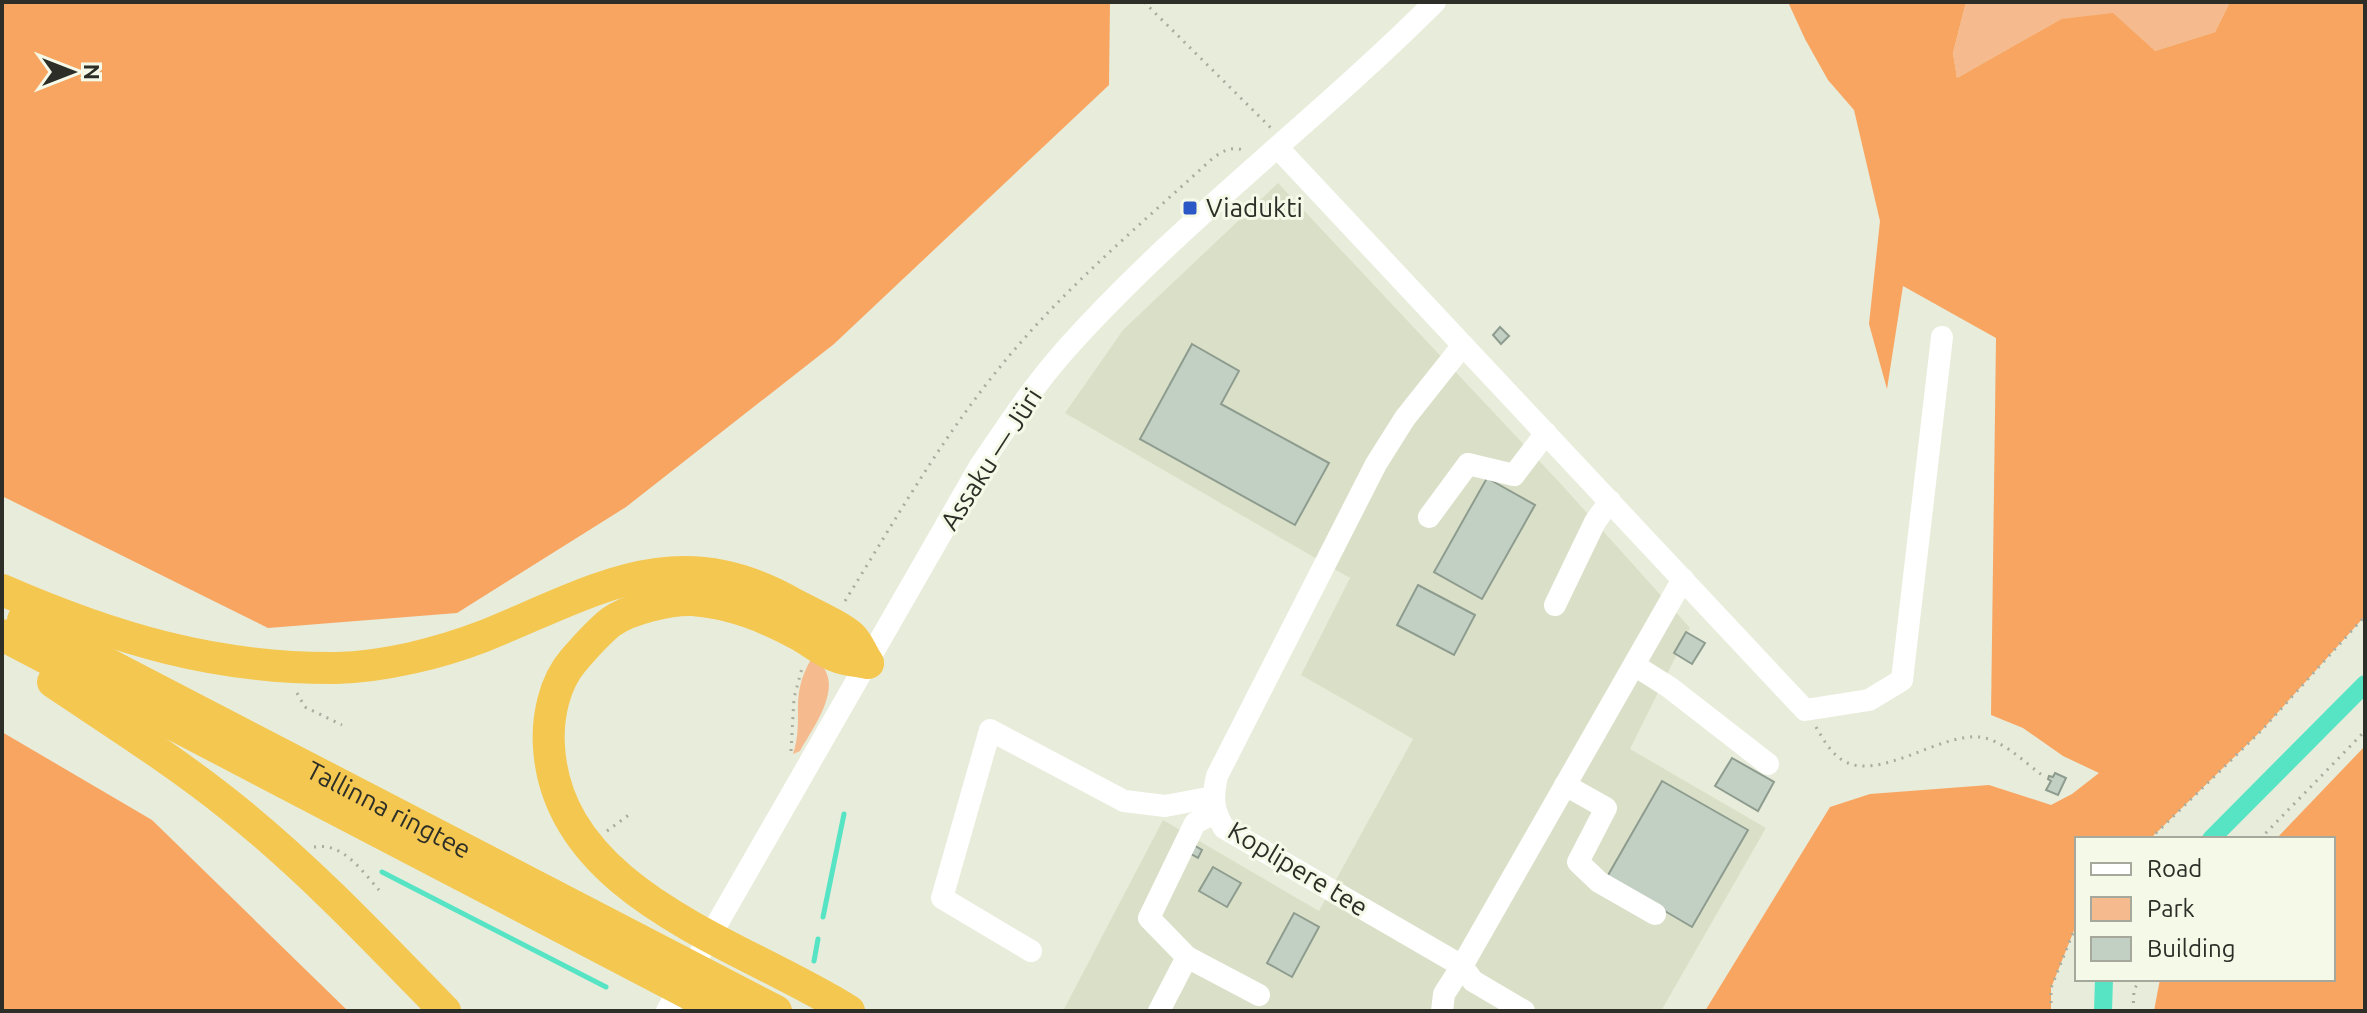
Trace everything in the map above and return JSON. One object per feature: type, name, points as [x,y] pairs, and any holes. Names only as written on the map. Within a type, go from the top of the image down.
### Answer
[{"type":"highway","points":[[2,590],[63,616],[165,649],[251,664],[363,665],[434,651],[481,637],[608,583],[675,571],[745,580],[777,593],[852,637],[868,663]]},
{"type":"highway","points":[[849,1011],[670,915],[625,883],[587,845],[562,807],[550,767],[548,739],[552,703],[569,666],[613,620],[651,605],[687,600],[726,603],[797,634],[836,657],[868,663]]},
{"type":"highway","name":"Tallinna ringtee","points":[[2,609],[776,1011]]},
{"type":"highway","name":"Tallinna ringtee","points":[[2,635],[722,1011]]},
{"type":"highway","points":[[2,653],[38,672],[139,739],[233,808],[288,856],[445,1011]]},
{"type":"street","name":"Assaku — Jüri","points":[[667,1011],[980,466],[1012,419],[1057,361],[1144,269],[1435,2]]},
{"type":"street","points":[[1276,150],[1805,710],[1869,700],[1902,680],[1942,337]]},
{"type":"street","name":"Koplipere tee","points":[[1463,345],[1405,418],[1376,464],[1217,776],[1214,805],[1224,828],[1462,966],[1473,981],[1524,1011]]},
{"type":"street","points":[[1429,517],[1468,464],[1514,475],[1546,433]]},
{"type":"street","points":[[1555,605],[1595,522],[1610,501]]},
{"type":"street","points":[[1442,1011],[1444,994],[1683,579]]},
{"type":"street","points":[[1634,665],[1669,687],[1768,764]]},
{"type":"street","points":[[1031,951],[942,898],[990,730],[1124,801],[1165,806],[1214,805]]},
{"type":"street","points":[[1565,785],[1606,808],[1578,862],[1599,882],[1655,914]]},
{"type":"street","points":[[1214,805],[1195,823],[1149,918],[1187,957],[1259,995]]},
{"type":"street","points":[[1159,1011],[1187,957]]},
{"type":"path","points":[[1144,2],[1276,150]]},
{"type":"path","points":[[852,588],[985,386],[1064,296],[1225,150],[1276,150]]},
{"type":"path","points":[[2152,837],[2261,731],[2365,616]]},
{"type":"path","points":[[796,689],[806,662]]},
{"type":"path","points":[[293,666],[296,691],[305,707],[342,725]]},
{"type":"path","points":[[1805,710],[1829,747],[1844,762],[1882,764],[1959,738],[1981,737],[2000,745],[2042,775]]},
{"type":"path","points":[[2262,837],[2365,731]]},
{"type":"path","points":[[288,856],[322,846],[338,850],[379,890]]},
{"type":"path","points":[[2051,1011],[2051,988],[2075,928]]},
{"type":"path","points":[[2133,1011],[2134,990],[2139,981]]},
{"type":"shaded area","points":[[2,2],[1110,2],[1109,85],[834,344],[626,507],[457,613],[268,628],[2,496]]},
{"type":"shaded area","points":[[1788,2],[1966,2],[1953,53],[1957,78],[2061,19],[2113,13],[2155,51],[2215,32],[2230,2],[2365,2],[2365,616],[2261,731],[2152,837],[2075,837],[2075,928],[2051,988],[2051,1011],[1705,1011],[1830,807],[1870,794],[1989,785],[2051,805],[2072,794],[2099,773],[2063,756],[2023,728],[1991,715],[1996,338],[1903,286],[1887,389],[1869,324],[1880,221],[1854,110],[1828,80]]},
{"type":"shaded area","points":[[1278,183],[1561,484],[1690,628],[1630,749],[1766,828],[1661,1011],[1063,1011],[1163,820],[1319,911],[1413,739],[1301,675],[1350,578],[1065,413],[1123,330]]},
{"type":"shaded area","points":[[2,732],[152,820],[348,1011],[2,1011]]},
{"type":"shaded area","points":[[2365,746],[2365,1011],[2154,1011],[2160,981],[2335,981],[2335,837],[2278,837]]},
{"type":"green space","points":[[1966,2],[2230,2],[2215,32],[2155,51],[2061,19],[1957,78],[1953,53]]},
{"type":"green space","points":[[812,658],[823,667],[829,690],[813,729],[800,751],[793,754],[801,684]]},
{"type":"building","points":[[1500,327],[1509,336],[1501,344],[1493,335]]},
{"type":"building","points":[[1192,344],[1239,371],[1221,404],[1329,463],[1295,525],[1140,439]]},
{"type":"building","points":[[1487,478],[1535,505],[1482,599],[1434,572]]},
{"type":"building","points":[[1418,585],[1475,615],[1454,655],[1397,625]]},
{"type":"building","points":[[1686,632],[1705,643],[1692,664],[1674,653]]},
{"type":"building","points":[[1732,758],[1774,782],[1758,811],[1715,786]]},
{"type":"building","points":[[2055,773],[2066,778],[2058,795],[2046,790],[2051,781],[2049,776],[2053,777]]},
{"type":"building","points":[[1662,781],[1748,830],[1692,927],[1607,877]]},
{"type":"building","points":[[1192,844],[1202,850],[1198,858],[1187,852]]},
{"type":"building","points":[[1213,867],[1241,883],[1227,907],[1199,891]]},
{"type":"building","points":[[1294,913],[1319,927],[1292,977],[1267,963]]},
{"type":"waterway","points":[[2213,837],[2365,684]]},
{"type":"waterway","points":[[823,917],[844,814]]},
{"type":"waterway","points":[[382,872],[606,987]]},
{"type":"waterway","points":[[814,961],[818,939]]},
{"type":"waterway","points":[[2103,1011],[2104,981]]},
{"type":"place","name":"Viadukti","points":[[1190,208]]}]
